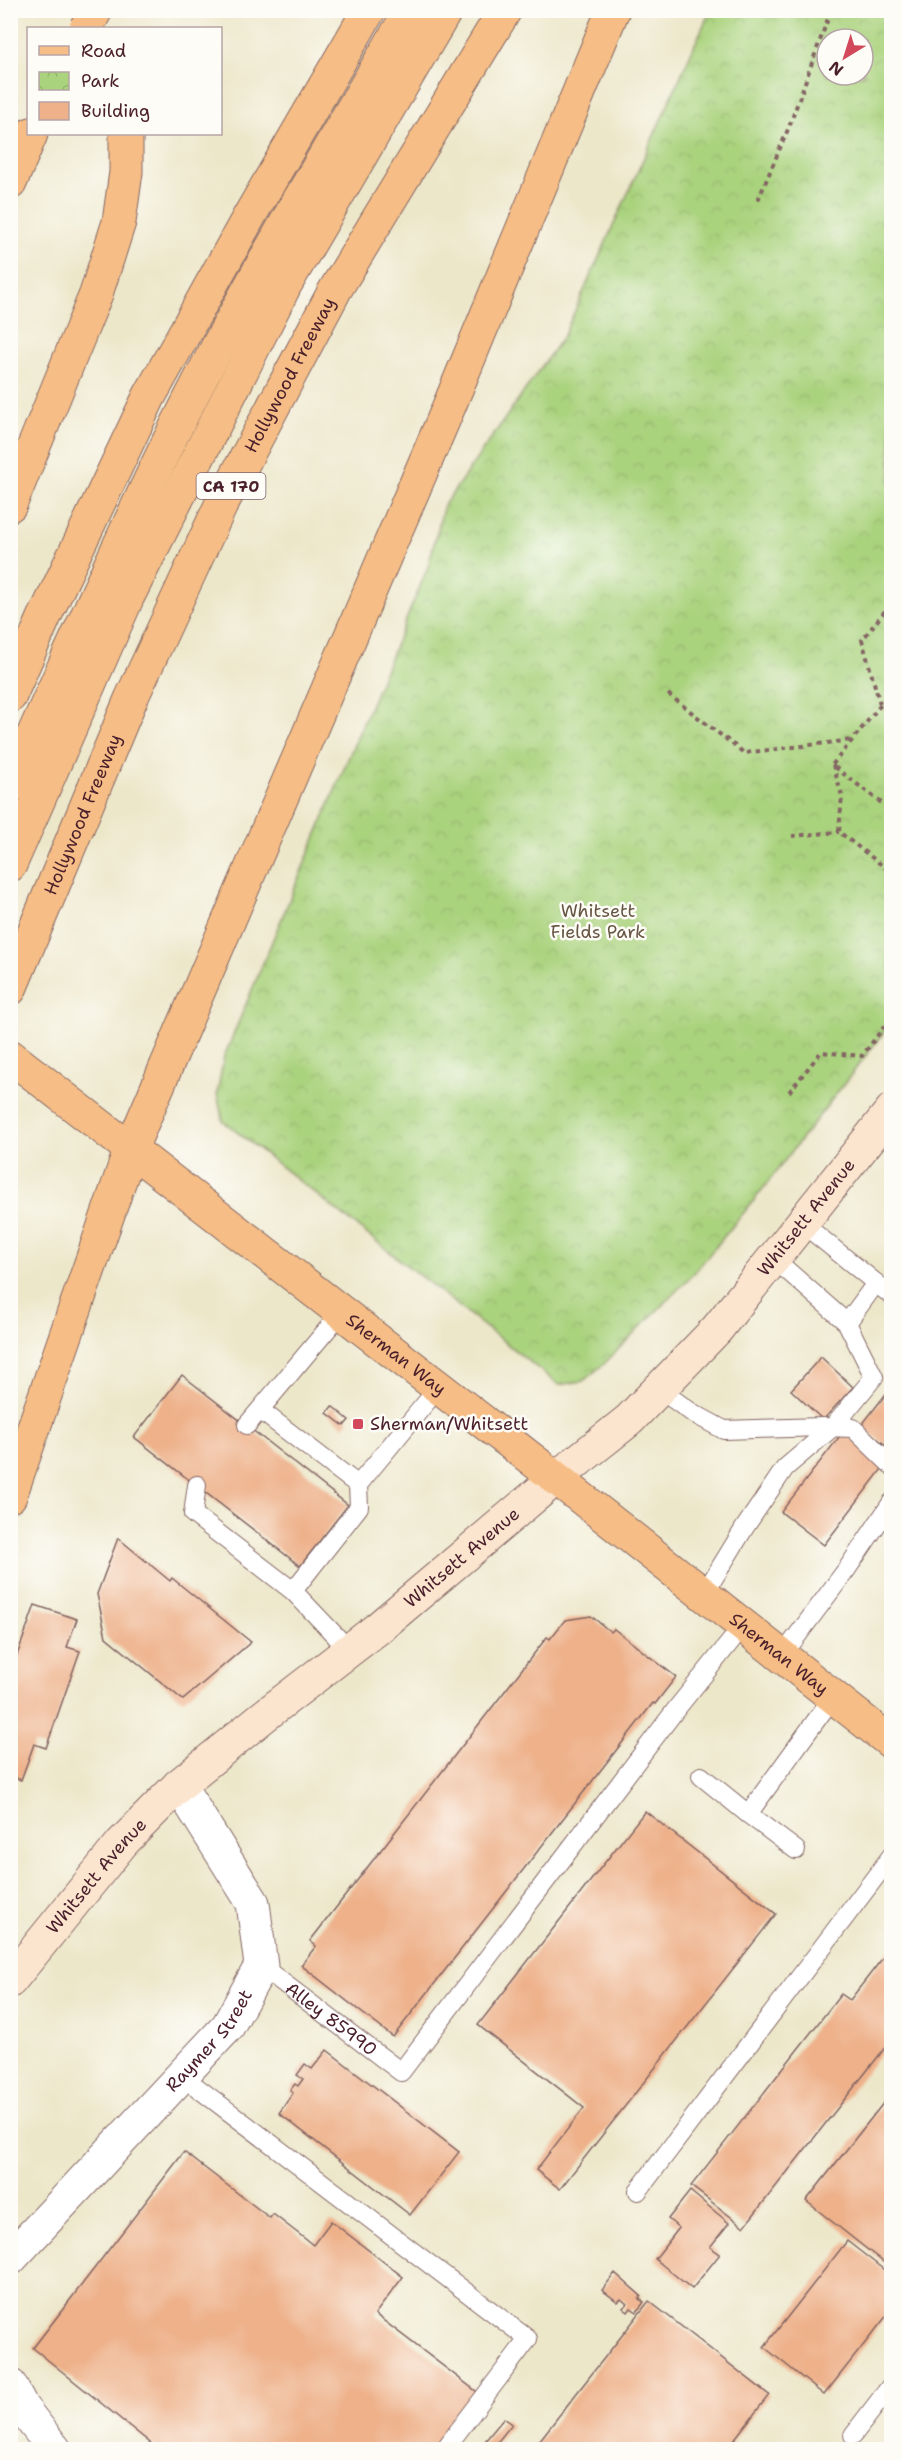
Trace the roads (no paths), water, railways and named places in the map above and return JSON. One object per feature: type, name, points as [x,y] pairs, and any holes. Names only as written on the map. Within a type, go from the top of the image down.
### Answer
[{"type":"main road","points":[[81,10],[90,27]]},
{"type":"main road","points":[[87,27],[96,10]]},
{"type":"main road","points":[[10,696],[44,618],[149,397],[250,215],[369,10]]},
{"type":"main road","points":[[10,787],[87,615],[170,440],[304,189],[411,10]]},
{"type":"main road","points":[[10,865],[128,596],[285,285],[446,10]]},
{"type":"main road","name":"Hollywood Freeway","points":[[10,989],[131,699],[221,505],[335,290],[505,10]]},
{"type":"main road","points":[[10,1496],[130,1151],[445,416],[613,10]]},
{"type":"main road","points":[[10,183],[31,135]]},
{"type":"main road","points":[[10,505],[100,284],[119,222],[126,172],[126,135]]},
{"type":"main road","name":"Sherman Way","points":[[10,1056],[556,1478],[891,1743]]},
{"type":"main road","name":"Whitsett Avenue","points":[[10,1981],[122,1843],[179,1785],[264,1716],[350,1651],[556,1478],[629,1420],[717,1329],[891,1110]]},
{"type":"street","points":[[179,1785],[253,1903],[261,1966]]},
{"type":"street","name":"Raymer Street","points":[[10,2259],[228,2026],[261,1966]]},
{"type":"street","points":[[10,2385],[23,2409],[55,2450]]},
{"type":"lane","points":[[802,1222],[891,1296]]},
{"type":"lane","points":[[704,1594],[744,1527],[785,1468],[833,1427],[874,1377],[847,1323],[773,1258]]},
{"type":"lane","points":[[847,1323],[876,1283]]},
{"type":"lane","points":[[247,1425],[341,1313]]},
{"type":"lane","points":[[292,1591],[359,1507],[358,1485],[438,1388]]},
{"type":"lane","points":[[659,1389],[691,1412],[724,1430],[853,1428],[891,1466]]},
{"type":"lane","points":[[260,1410],[358,1485]]},
{"type":"lane","points":[[196,1485],[193,1514],[292,1591],[350,1651]]},
{"type":"lane","points":[[782,1656],[847,1569],[891,1502]]},
{"type":"lane","name":"Alley 85990","points":[[261,1966],[401,2072],[677,1708],[743,1626]]},
{"type":"lane","points":[[748,1814],[833,1697]]},
{"type":"lane","points":[[700,1776],[796,1850]]},
{"type":"lane","points":[[638,2191],[891,1855]]},
{"type":"lane","points":[[182,2076],[528,2339],[444,2450]]},
{"type":"lane","points":[[853,2435],[891,2384]]},
{"type":"place","name":"Sherman/Whitsett","points":[[358,1424]]},
{"type":"park label","name":"Whitsett Fields Park","points":[[598,921]]}]
